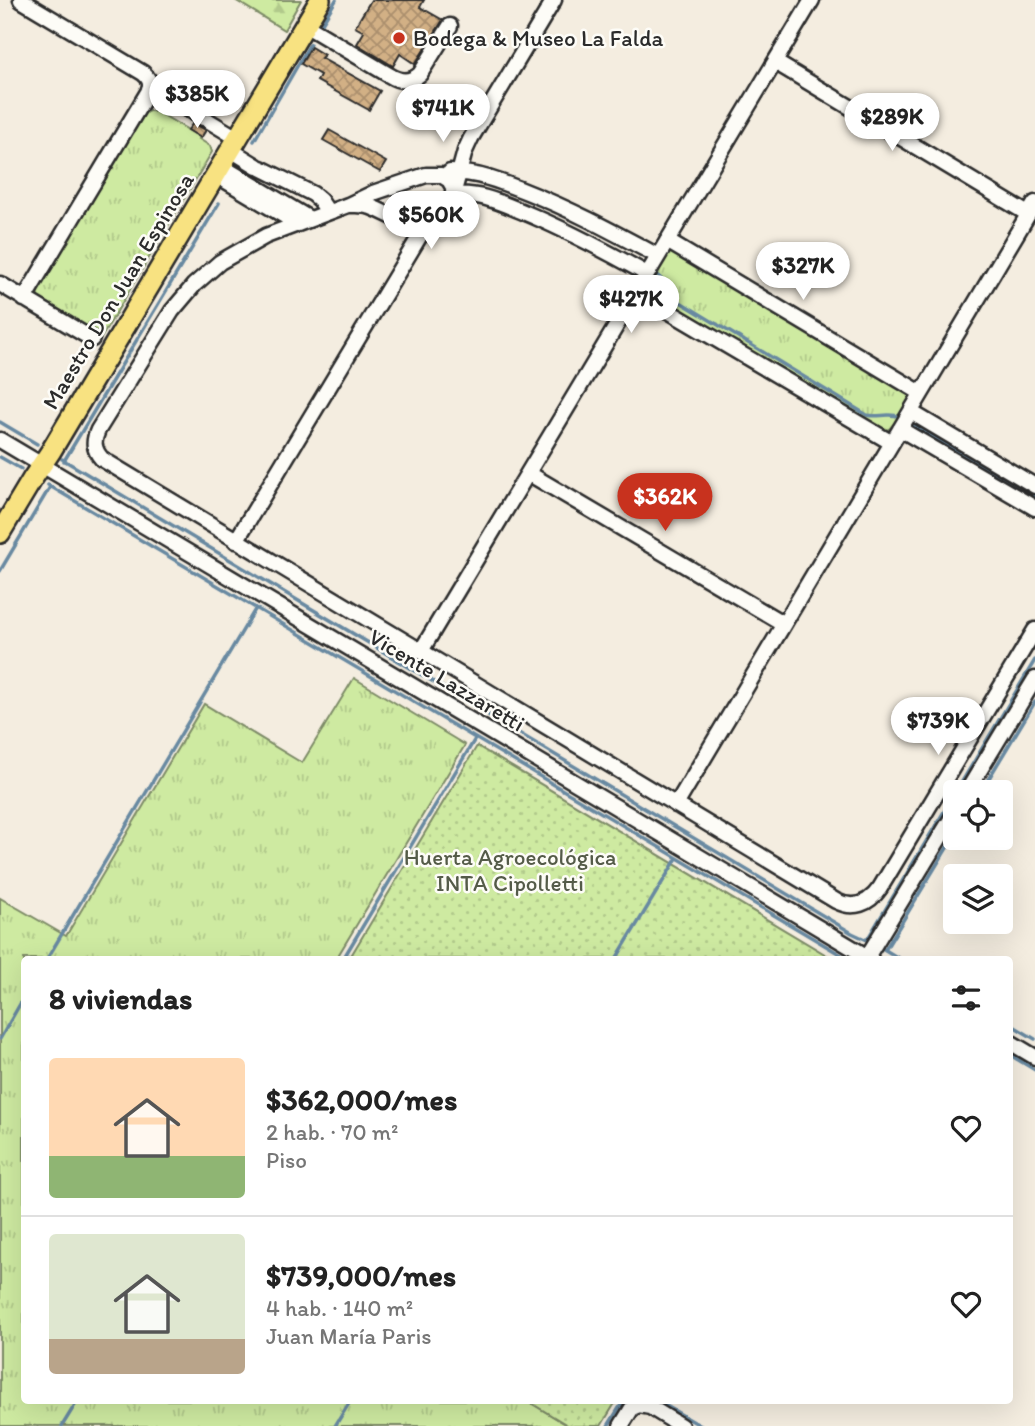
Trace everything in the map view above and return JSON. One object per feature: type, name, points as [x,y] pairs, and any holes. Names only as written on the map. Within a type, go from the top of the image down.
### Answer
[{"type":"main road","name":"Maestro Don Juan Espinosa","points":[[0,533],[320,0]]},
{"type":"street","points":[[21,0],[146,76],[150,81],[149,89],[24,299]]},
{"type":"street","points":[[236,541],[401,266],[424,230],[447,207],[465,151],[474,133],[555,0]]},
{"type":"street","points":[[421,651],[812,0]]},
{"type":"street","points":[[305,25],[397,80],[406,81],[420,74],[450,26]]},
{"type":"street","points":[[676,805],[1032,208],[775,62]]},
{"type":"street","points":[[149,89],[206,120],[226,157],[304,221]]},
{"type":"street","points":[[474,133],[448,164],[432,174],[373,193],[266,236],[211,269],[194,285],[166,321],[99,430],[94,442],[98,455],[676,805],[841,903],[853,906],[866,902],[880,888],[1035,630]]},
{"type":"street","points":[[226,157],[259,167],[313,194],[328,212]]},
{"type":"street","points":[[432,174],[459,173],[497,180],[610,230],[657,257]]},
{"type":"street","points":[[432,174],[446,177],[452,183],[453,195]]},
{"type":"street","points":[[453,195],[466,194],[485,198],[535,217],[595,245],[647,274]]},
{"type":"street","points":[[348,205],[372,207],[412,224],[436,217]]},
{"type":"street","points":[[393,218],[405,236],[406,250],[401,266]]},
{"type":"street","points":[[667,241],[922,393]]},
{"type":"street","points":[[0,284],[92,339]]},
{"type":"street","points":[[636,292],[892,443]]},
{"type":"street","points":[[911,412],[1035,486]]},
{"type":"street","points":[[900,429],[1035,508]]},
{"type":"street","name":"Vicente Lazzaretti","points":[[0,440],[866,956]]},
{"type":"street","points":[[528,472],[784,624]]},
{"type":"street","points":[[974,780],[1035,679]]},
{"type":"street","points":[[870,956],[943,833]]},
{"type":"street","points":[[1013,1044],[1035,1057]]},
{"type":"street","points":[[621,1426],[632,1408],[639,1405],[647,1406],[681,1426]]},
{"type":"green space","points":[[235,0],[301,0],[284,30]]},
{"type":"green space","points":[[156,111],[200,137],[199,139],[210,146],[212,152],[100,340],[45,307],[38,298],[37,291],[142,114]]},
{"type":"green space","points":[[674,251],[909,393],[905,409],[898,420],[885,431],[652,293],[649,283],[667,254]]},
{"type":"green space","points":[[354,678],[465,745],[338,956],[21,956],[21,1404],[533,1404],[569,1426],[0,1426],[0,898],[66,936],[204,704],[302,763]]},
{"type":"green space","name":"Huerta Agroecológica INTA Cipolletti","points":[[477,746],[828,956],[351,956]]},
{"type":"green space","points":[[533,1404],[615,1404],[601,1426],[569,1426]]},
{"type":"building","name":"Bodega & Museo La Falda","points":[[371,0],[424,0],[420,7],[443,20],[415,64],[400,54],[393,66],[357,44],[364,32],[355,27]]},
{"type":"building","points":[[311,47],[324,55],[321,58],[380,91],[369,110],[317,81],[320,75],[301,64]]},
{"type":"building","points":[[193,123],[206,130],[201,138],[188,130]]},
{"type":"building","points":[[329,130],[386,162],[380,172],[323,140]]},
{"type":"waterway","points":[[322,23],[336,0]]},
{"type":"waterway","points":[[254,141],[310,44]]},
{"type":"waterway","points":[[64,461],[219,203]]},
{"type":"waterway","points":[[655,272],[677,300],[867,415],[900,417]]},
{"type":"waterway","points":[[0,422],[37,444]]},
{"type":"waterway","points":[[914,425],[1035,497]]},
{"type":"waterway","points":[[0,457],[21,469]]},
{"type":"waterway","points":[[62,459],[867,940],[1035,660]]},
{"type":"waterway","points":[[48,485],[843,956]]},
{"type":"waterway","points":[[0,571],[50,487]]},
{"type":"waterway","points":[[49,956],[256,608]]},
{"type":"waterway","points":[[988,780],[1035,702]]},
{"type":"waterway","points":[[345,956],[475,739]]},
{"type":"waterway","points":[[885,950],[946,850]]},
{"type":"waterway","points":[[618,956],[677,858]]},
{"type":"waterway","points":[[882,948],[895,956]]},
{"type":"waterway","points":[[0,1039],[21,1002]]},
{"type":"waterway","points":[[1013,1026],[1035,1039]]},
{"type":"waterway","points":[[1013,1057],[1035,1070]]},
{"type":"waterway","points":[[62,1426],[76,1404]]},
{"type":"waterway","points":[[335,1426],[349,1404]]},
{"type":"waterway","points":[[608,1426],[622,1404]]},
{"type":"waterway","points":[[663,1404],[701,1426]]},
{"type":"place","name":"Bodega & Museo La Falda","points":[[399,38]]}]
